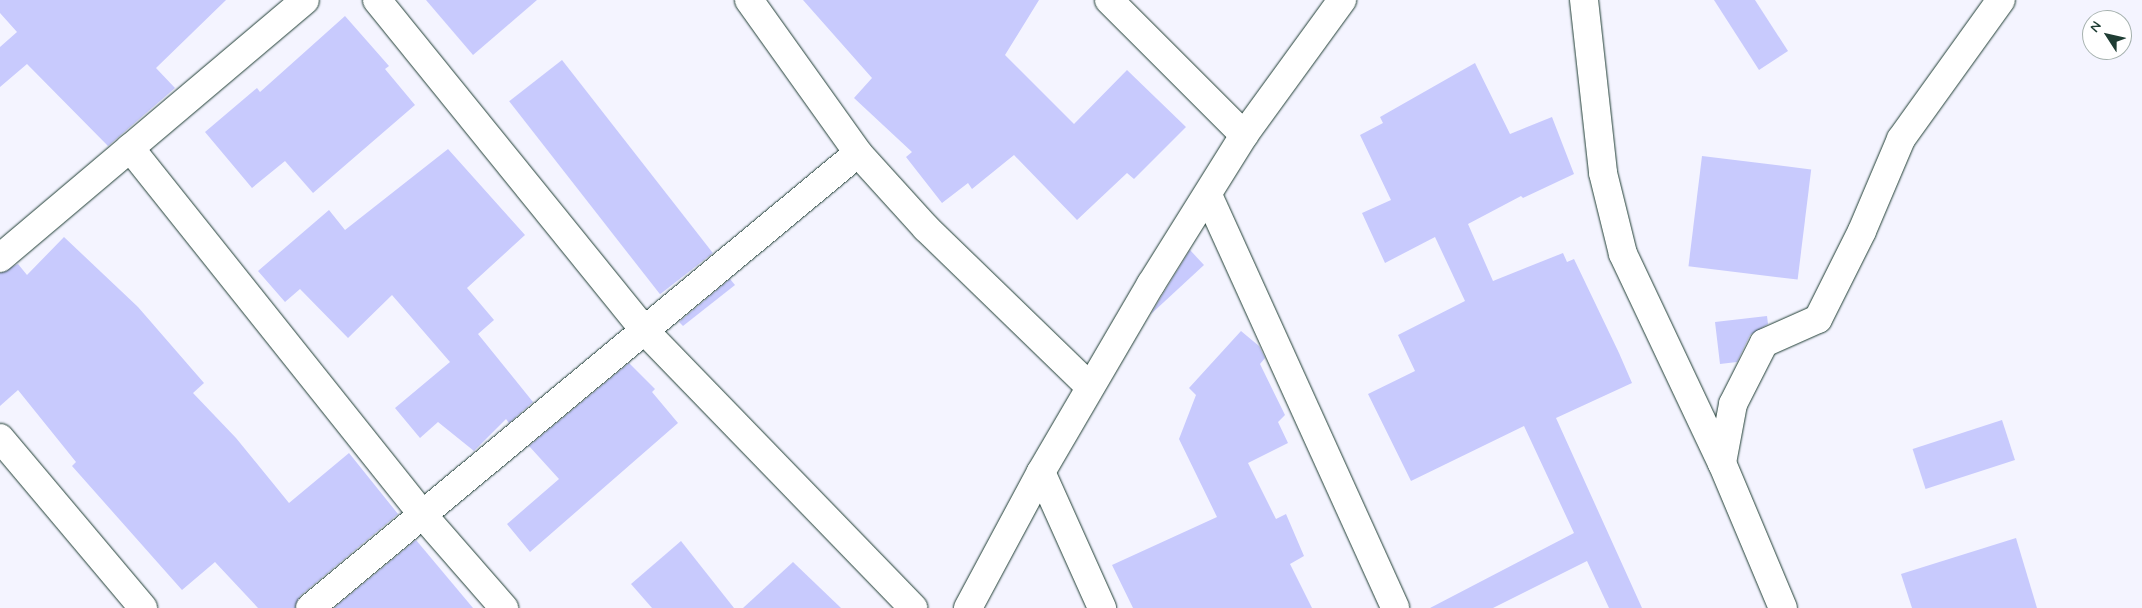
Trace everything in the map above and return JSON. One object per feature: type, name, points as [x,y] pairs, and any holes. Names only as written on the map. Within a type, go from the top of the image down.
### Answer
[{"type":"street","points":[[0,258],[305,0]]},
{"type":"street","points":[[378,0],[644,330],[913,608]]},
{"type":"street","points":[[749,0],[858,153],[926,228],[1090,388]]},
{"type":"street","points":[[1109,0],[1244,135]]},
{"type":"street","points":[[968,608],[1040,472],[1244,135],[1342,0]]},
{"type":"street","points":[[1584,0],[1603,173],[1623,254],[1722,463],[1783,608]]},
{"type":"street","points":[[1722,463],[1733,404],[1764,343],[1818,319],[1862,231],[1901,139],[2001,0]]},
{"type":"street","points":[[130,148],[422,514],[504,608]]},
{"type":"street","points":[[310,608],[858,153]]},
{"type":"street","points":[[1208,195],[1395,608]]},
{"type":"street","points":[[0,438],[143,608]]},
{"type":"street","points":[[1040,472],[1102,608]]},
{"type":"building","points":[[0,0],[226,0],[156,68],[175,88],[108,146],[27,64],[0,87],[0,47],[17,32],[0,13]]},
{"type":"building","points":[[426,0],[537,0],[473,55]]},
{"type":"building","points":[[803,0],[1039,0],[1005,55],[1074,124],[1127,70],[1186,127],[1134,179],[1127,173],[1077,220],[1014,155],[972,189],[968,183],[942,203],[906,157],[912,152],[854,98],[872,78]]},
{"type":"building","points":[[1714,0],[1755,0],[1788,51],[1759,70]]},
{"type":"building","points":[[345,16],[389,66],[385,69],[415,105],[313,193],[285,161],[252,188],[205,132],[257,88],[260,92]]},
{"type":"building","points":[[562,60],[713,253],[660,294],[509,101]]},
{"type":"building","points":[[1475,63],[1510,134],[1552,117],[1574,174],[1523,198],[1521,196],[1468,224],[1493,281],[1563,253],[1567,262],[1574,259],[1619,353],[1632,383],[1556,418],[1642,608],[1609,608],[1587,561],[1493,608],[1430,608],[1574,533],[1524,426],[1411,481],[1368,394],[1415,371],[1398,335],[1465,301],[1435,237],[1385,263],[1362,213],[1391,200],[1360,135],[1383,123],[1380,117]]},
{"type":"building","points":[[448,149],[525,235],[467,288],[494,320],[478,334],[533,402],[509,423],[506,419],[474,451],[438,422],[420,438],[395,408],[450,362],[392,295],[348,338],[300,289],[285,302],[258,271],[329,210],[345,230]]},
{"type":"building","points":[[1702,156],[1811,169],[1798,280],[1688,266]]},
{"type":"building","points":[[64,237],[138,307],[204,383],[193,393],[236,438],[289,503],[349,453],[398,514],[300,596],[295,608],[258,608],[215,562],[182,590],[72,466],[76,462],[18,390],[0,406],[0,273],[18,264],[27,275]]},
{"type":"building","points":[[1190,250],[1204,265],[1151,314],[1164,292]]},
{"type":"building","points":[[730,279],[735,285],[683,326],[679,322]]},
{"type":"building","points":[[1767,316],[1768,324],[1750,335],[1737,362],[1720,364],[1715,322]]},
{"type":"building","points":[[1241,331],[1259,346],[1265,358],[1260,364],[1285,415],[1278,422],[1288,443],[1248,463],[1276,519],[1286,514],[1304,556],[1290,564],[1312,608],[1133,608],[1112,565],[1217,517],[1179,439],[1196,395],[1189,388]]},
{"type":"building","points":[[629,363],[655,389],[652,392],[678,423],[530,552],[507,524],[559,479],[529,446]]},
{"type":"building","points":[[2002,420],[2015,460],[1926,489],[1913,449]]},
{"type":"building","points":[[2016,538],[2037,608],[1912,608],[1901,574]]},
{"type":"building","points":[[416,540],[473,608],[334,608]]},
{"type":"building","points":[[681,541],[734,608],[652,608],[631,584]]},
{"type":"building","points":[[793,562],[841,608],[743,608]]}]
